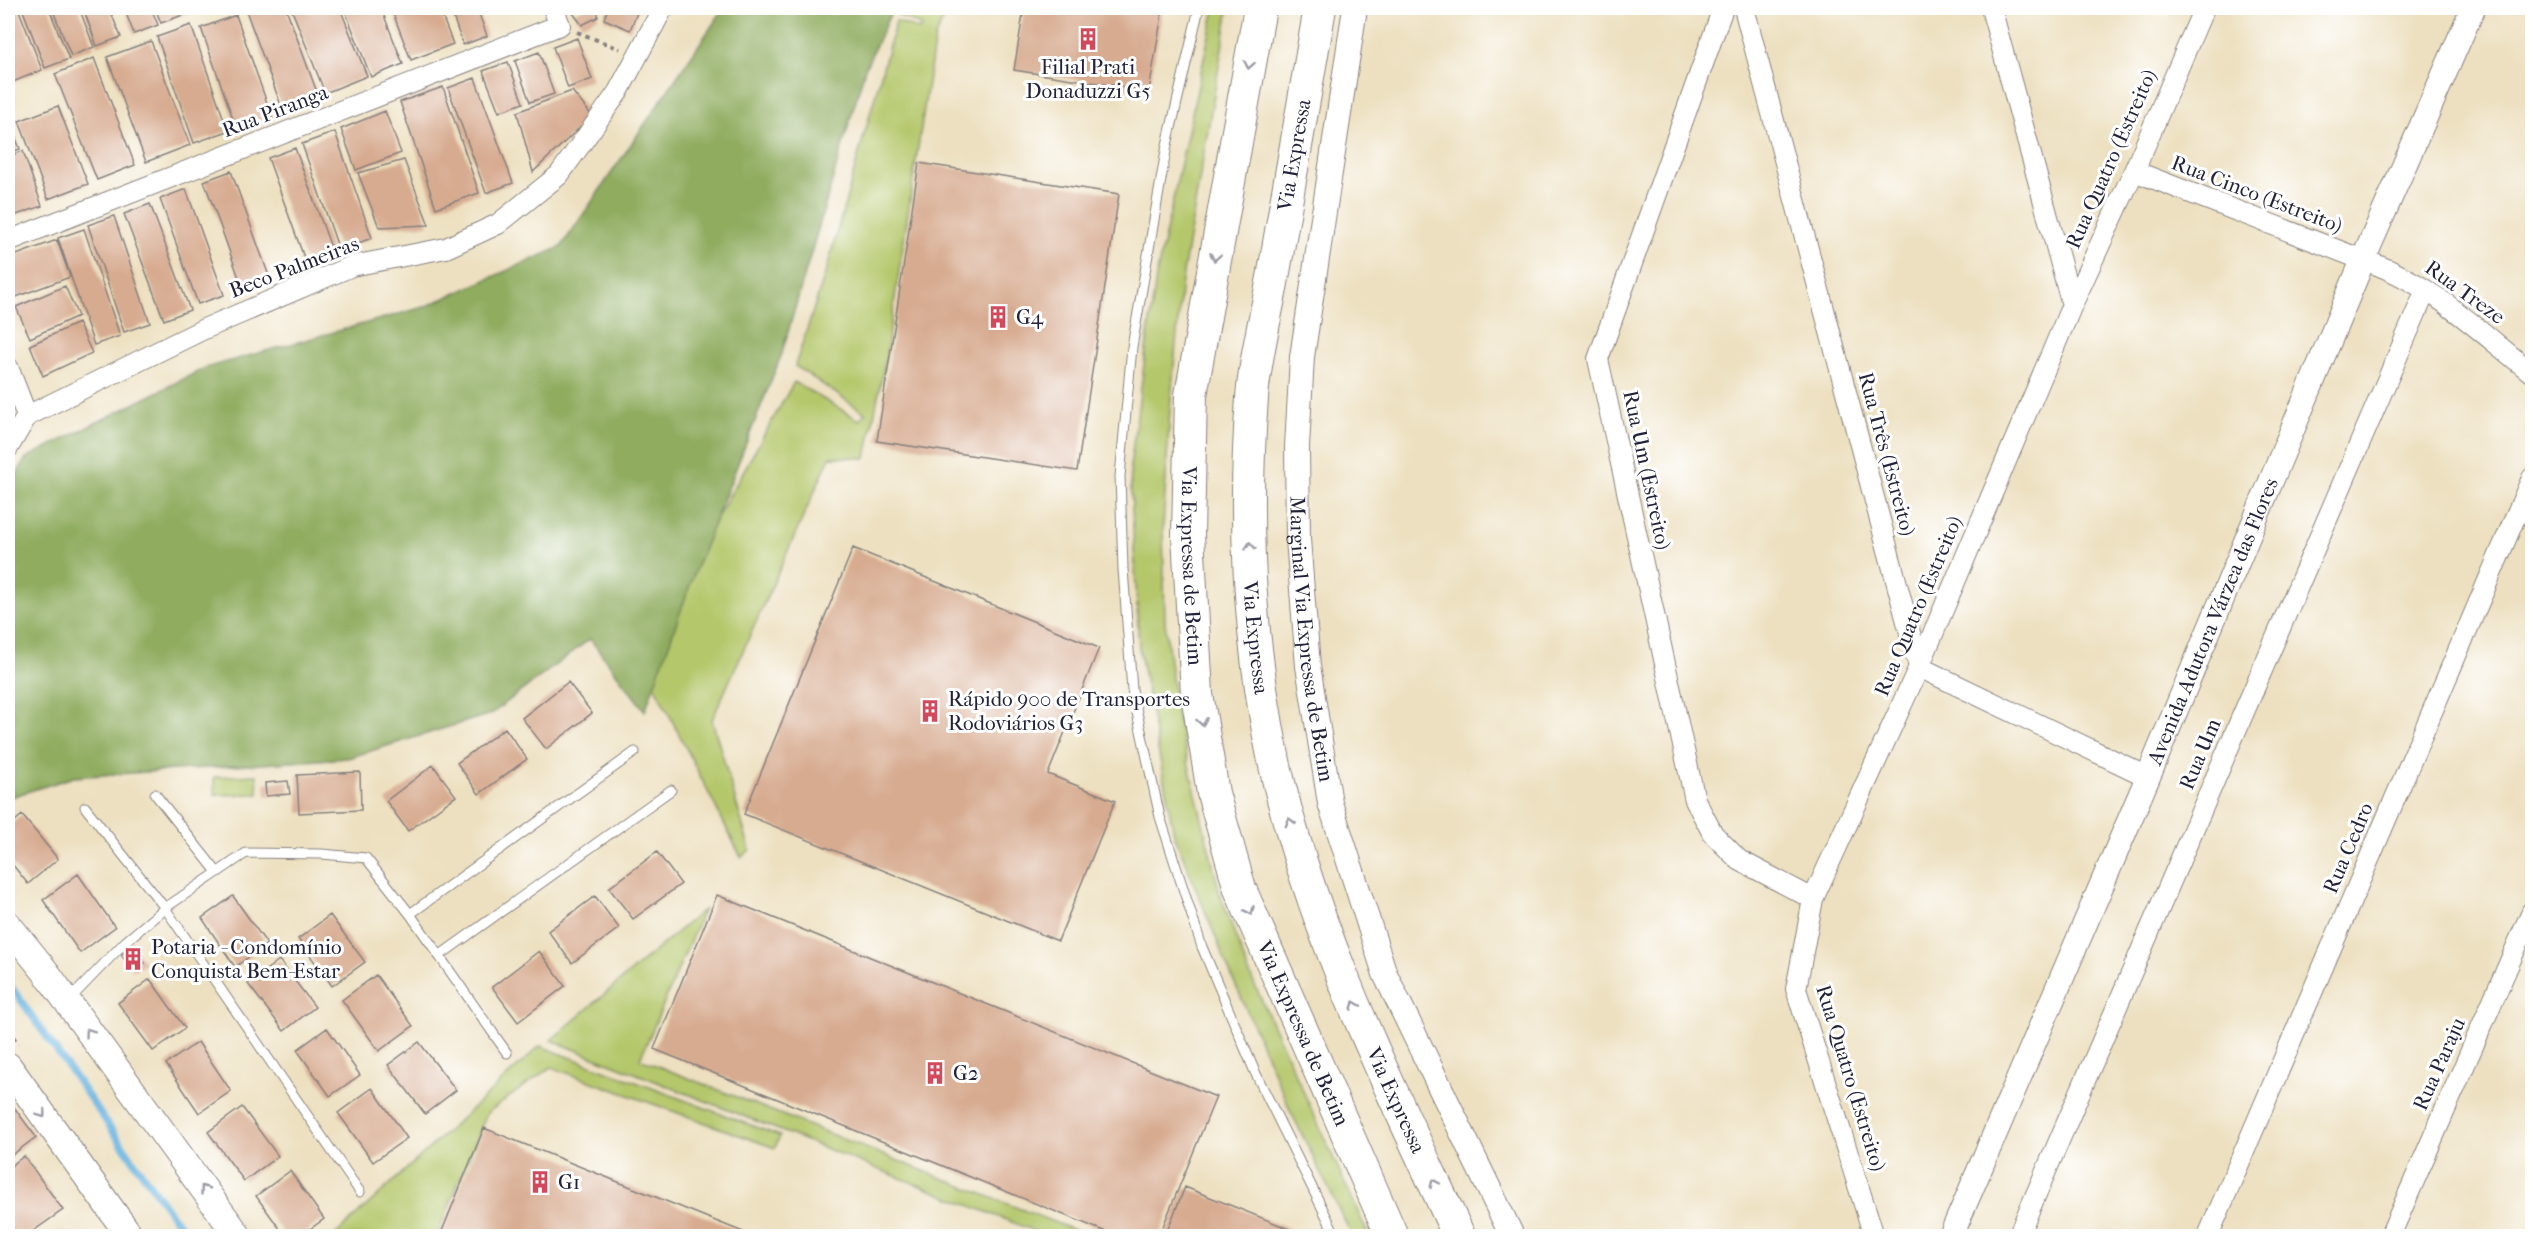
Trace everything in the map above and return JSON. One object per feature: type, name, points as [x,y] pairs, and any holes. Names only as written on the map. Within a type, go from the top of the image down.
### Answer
[{"type":"highway","name":"Via Expressa de Betim","points":[[1260,8],[1191,394],[1188,535],[1197,694],[1213,793],[1240,890],[1392,1236]]},
{"type":"highway","name":"Via Expressa","points":[[1320,8],[1252,395],[1248,521],[1258,662],[1274,761],[1304,868],[1340,971],[1384,1076],[1459,1236]]},
{"type":"main road","points":[[8,924],[68,1002],[238,1236]]},
{"type":"main road","points":[[8,1066],[130,1236]]},
{"type":"street","name":"Beco Palmeiras","points":[[27,416],[204,329],[352,266],[446,248],[498,224],[559,175],[618,92],[663,8]]},
{"type":"street","name":"Marginal Via Expressa de Betim","points":[[1356,8],[1302,357],[1297,446],[1298,504],[1308,666],[1330,803],[1385,974],[1512,1236]]},
{"type":"street","name":"Rua Um (Estreito)","points":[[1723,8],[1598,359],[1695,800],[1713,834],[1739,860],[1813,899]]},
{"type":"street","name":"Rua Três (Estreito)","points":[[1744,8],[1919,667]]},
{"type":"street","points":[[1991,8],[2072,306]]},
{"type":"street","name":"Rua Quatro (Estreito)","points":[[1874,1236],[1796,989],[1813,899],[1919,667],[2072,306],[2204,8]]},
{"type":"street","name":"Avenida Adutora Várzea das Flores","points":[[1951,1236],[2148,777],[2363,260],[2473,8]]},
{"type":"street","name":"Rua Piranga","points":[[8,242],[556,16]]},
{"type":"street","name":"Rua Cinco (Estreito)","points":[[2133,171],[2363,260]]},
{"type":"street","name":"Rua Treze","points":[[2363,260],[2387,267],[2426,290],[2532,373]]},
{"type":"street","name":"Rua Um","points":[[2018,1236],[2426,290]]},
{"type":"street","points":[[8,367],[27,416],[8,448]]},
{"type":"street","name":"Rua Cedro","points":[[2208,1236],[2532,478]]},
{"type":"street","points":[[1919,667],[2148,777]]},
{"type":"street","name":"Rua Paraju","points":[[2390,1236],[2532,911]]},
{"type":"lane","points":[[1199,8],[1167,145],[1131,347],[1120,476],[1123,568],[1132,690],[1160,817],[1202,947],[1255,1072],[1336,1236]]},
{"type":"lane","points":[[410,914],[635,752]]},
{"type":"lane","points":[[439,956],[671,790]]},
{"type":"lane","points":[[155,794],[217,872]]},
{"type":"lane","points":[[85,807],[165,909],[360,1192]]},
{"type":"lane","points":[[68,1002],[125,942],[165,909],[246,853],[321,854],[366,858],[410,914],[507,1053]]},
{"type":"path","points":[[556,16],[637,56]]},
{"type":"green space","points":[[724,8],[893,8],[865,69],[781,356],[695,571],[645,711],[590,639],[491,714],[348,758],[74,777],[8,798],[8,490],[26,458],[205,368],[424,307],[561,247]]},
{"type":"green space","points":[[902,8],[949,8],[935,37],[886,356],[866,458],[830,457],[712,720],[750,850],[741,857],[639,655],[794,382],[859,420],[865,413],[795,366],[827,268],[896,21],[919,30],[922,26],[898,15]]},
{"type":"green space","points":[[1215,8],[1229,8],[1182,279],[1170,409],[1163,528],[1165,622],[1177,716],[1220,894],[1247,968],[1369,1236],[1352,1236],[1291,1112],[1226,963],[1174,834],[1139,648],[1130,467],[1156,277]]},
{"type":"green space","points":[[257,775],[258,794],[215,795],[214,777]]},
{"type":"green space","points":[[704,909],[640,1059],[1089,1236],[1047,1236],[551,1040]]},
{"type":"green space","points":[[540,1046],[780,1136],[775,1148],[551,1067],[487,1113],[437,1236],[334,1236]]},
{"type":"building","points":[[8,8],[18,8],[42,70],[8,84]]},
{"type":"building","points":[[22,8],[49,8],[69,59],[45,68]]},
{"type":"building","points":[[52,8],[79,8],[94,47],[71,56]]},
{"type":"building","points":[[83,8],[109,8],[121,37],[97,46]]},
{"type":"building","points":[[124,8],[151,8],[158,25],[134,34]]},
{"type":"building","points":[[155,8],[202,8],[161,23]]},
{"type":"building","points":[[245,8],[286,8],[318,95],[282,108]]},
{"type":"building","points":[[291,8],[340,8],[367,76],[325,93]]},
{"type":"building","points":[[344,8],[381,8],[403,64],[371,77]]},
{"type":"building","points":[[391,8],[439,8],[453,44],[411,60]]},
{"type":"building","points":[[450,8],[477,8],[487,36],[463,45]]},
{"type":"building","points":[[582,8],[597,8],[598,17],[582,25],[573,13]]},
{"type":"building","points":[[608,8],[639,8],[630,30],[604,19]]},
{"type":"building","name":"Filial Prati Donaduzzi G5","points":[[1024,8],[1163,8],[1149,91],[1014,70]]},
{"type":"building","points":[[236,15],[273,120],[238,133],[201,28]]},
{"type":"building","points":[[191,25],[228,131],[194,143],[157,37]]},
{"type":"building","points":[[577,38],[592,79],[568,88],[553,47]]},
{"type":"building","points":[[151,41],[190,145],[146,162],[107,57]]},
{"type":"building","points":[[539,52],[554,94],[530,102],[515,61]]},
{"type":"building","points":[[94,58],[135,165],[97,180],[55,74]]},
{"type":"building","points":[[508,62],[523,103],[499,112],[483,71]]},
{"type":"building","points":[[475,78],[513,183],[486,193],[448,88]]},
{"type":"building","points":[[443,87],[479,193],[436,208],[400,102]]},
{"type":"building","points":[[572,91],[592,116],[533,172],[517,112]]},
{"type":"building","points":[[58,106],[88,184],[48,199],[19,121]]},
{"type":"building","points":[[385,111],[401,153],[356,170],[341,129]]},
{"type":"building","points":[[10,123],[20,149],[8,153],[8,124]]},
{"type":"building","points":[[335,132],[372,238],[339,250],[302,144]]},
{"type":"building","points":[[295,148],[333,253],[306,263],[268,158]]},
{"type":"building","points":[[23,151],[42,206],[8,218],[8,156]]},
{"type":"building","points":[[404,160],[429,225],[379,227],[358,173]]},
{"type":"building","name":"G4","points":[[919,163],[1119,194],[1077,471],[877,441]]},
{"type":"building","points":[[231,171],[269,276],[242,286],[204,181]]},
{"type":"building","points":[[186,189],[224,295],[198,304],[160,199]]},
{"type":"building","points":[[150,204],[190,310],[164,320],[124,214]]},
{"type":"building","points":[[114,216],[150,323],[124,332],[88,225]]},
{"type":"building","points":[[84,229],[120,336],[94,345],[58,238]]},
{"type":"building","points":[[57,240],[70,277],[8,300],[8,258]]},
{"type":"building","points":[[65,286],[78,316],[30,338],[16,307]]},
{"type":"building","points":[[78,323],[92,353],[43,376],[30,345]]},
{"type":"building","name":"Rápido 900 de Transportes Rodoviários G3","points":[[853,548],[1099,648],[1048,774],[1115,801],[1058,941],[744,814]]},
{"type":"building","points":[[568,682],[592,713],[546,749],[522,718]]},
{"type":"building","points":[[505,728],[527,759],[479,794],[457,763]]},
{"type":"building","points":[[433,765],[456,796],[408,831],[386,801]]},
{"type":"building","points":[[360,772],[361,810],[299,813],[297,775]]},
{"type":"building","points":[[288,781],[290,794],[266,796],[265,783]]},
{"type":"building","points":[[22,815],[58,859],[28,884],[8,859],[8,827]]},
{"type":"building","points":[[657,852],[681,884],[633,919],[609,888]]},
{"type":"building","points":[[78,874],[115,927],[80,953],[43,900]]},
{"type":"building","name":"G2","points":[[717,895],[1216,1097],[1159,1236],[1116,1236],[654,1049]]},
{"type":"building","points":[[233,896],[267,944],[235,967],[202,918]]},
{"type":"building","points":[[595,896],[619,928],[572,963],[548,931]]},
{"type":"building","points":[[330,915],[365,962],[332,986],[298,939]]},
{"type":"building","name":"Potaria - Condomínio Conquista Bem-Estar","points":[[133,946],[145,963],[133,971],[121,955]]},
{"type":"building","points":[[539,951],[565,986],[518,1022],[492,987]]},
{"type":"building","points":[[279,960],[315,1007],[284,1031],[248,984]]},
{"type":"building","points":[[376,975],[413,1026],[379,1051],[342,1000]]},
{"type":"building","points":[[150,979],[185,1028],[153,1051],[118,1003]]},
{"type":"building","points":[[327,1028],[360,1075],[330,1096],[297,1050]]},
{"type":"building","points":[[198,1042],[231,1091],[199,1113],[166,1064]]},
{"type":"building","points":[[419,1042],[456,1090],[425,1114],[388,1065]]},
{"type":"building","points":[[372,1088],[407,1138],[373,1162],[338,1113]]},
{"type":"building","points":[[13,1106],[36,1137],[8,1158],[8,1110]]},
{"type":"building","points":[[242,1107],[278,1156],[244,1181],[208,1132]]},
{"type":"building","name":"G1","points":[[484,1128],[753,1236],[440,1236]]},
{"type":"building","points":[[24,1156],[63,1210],[26,1236],[8,1236],[8,1168]]},
{"type":"building","points":[[290,1171],[324,1219],[300,1236],[285,1236],[256,1196]]},
{"type":"building","points":[[1185,1187],[1307,1236],[1165,1236]]},
{"type":"waterway","points":[[8,982],[173,1217],[189,1236]]},
{"type":"place","name":"Filial Prati Donaduzzi G5","points":[[1088,39]]},
{"type":"place","name":"G4","points":[[998,317]]},
{"type":"place","name":"Rápido 900 de Transportes Rodoviários G3","points":[[930,711]]},
{"type":"place","name":"Potaria - Condomínio Conquista Bem-Estar","points":[[133,959]]},
{"type":"place","name":"G2","points":[[935,1073]]},
{"type":"place","name":"G1","points":[[540,1182]]}]
